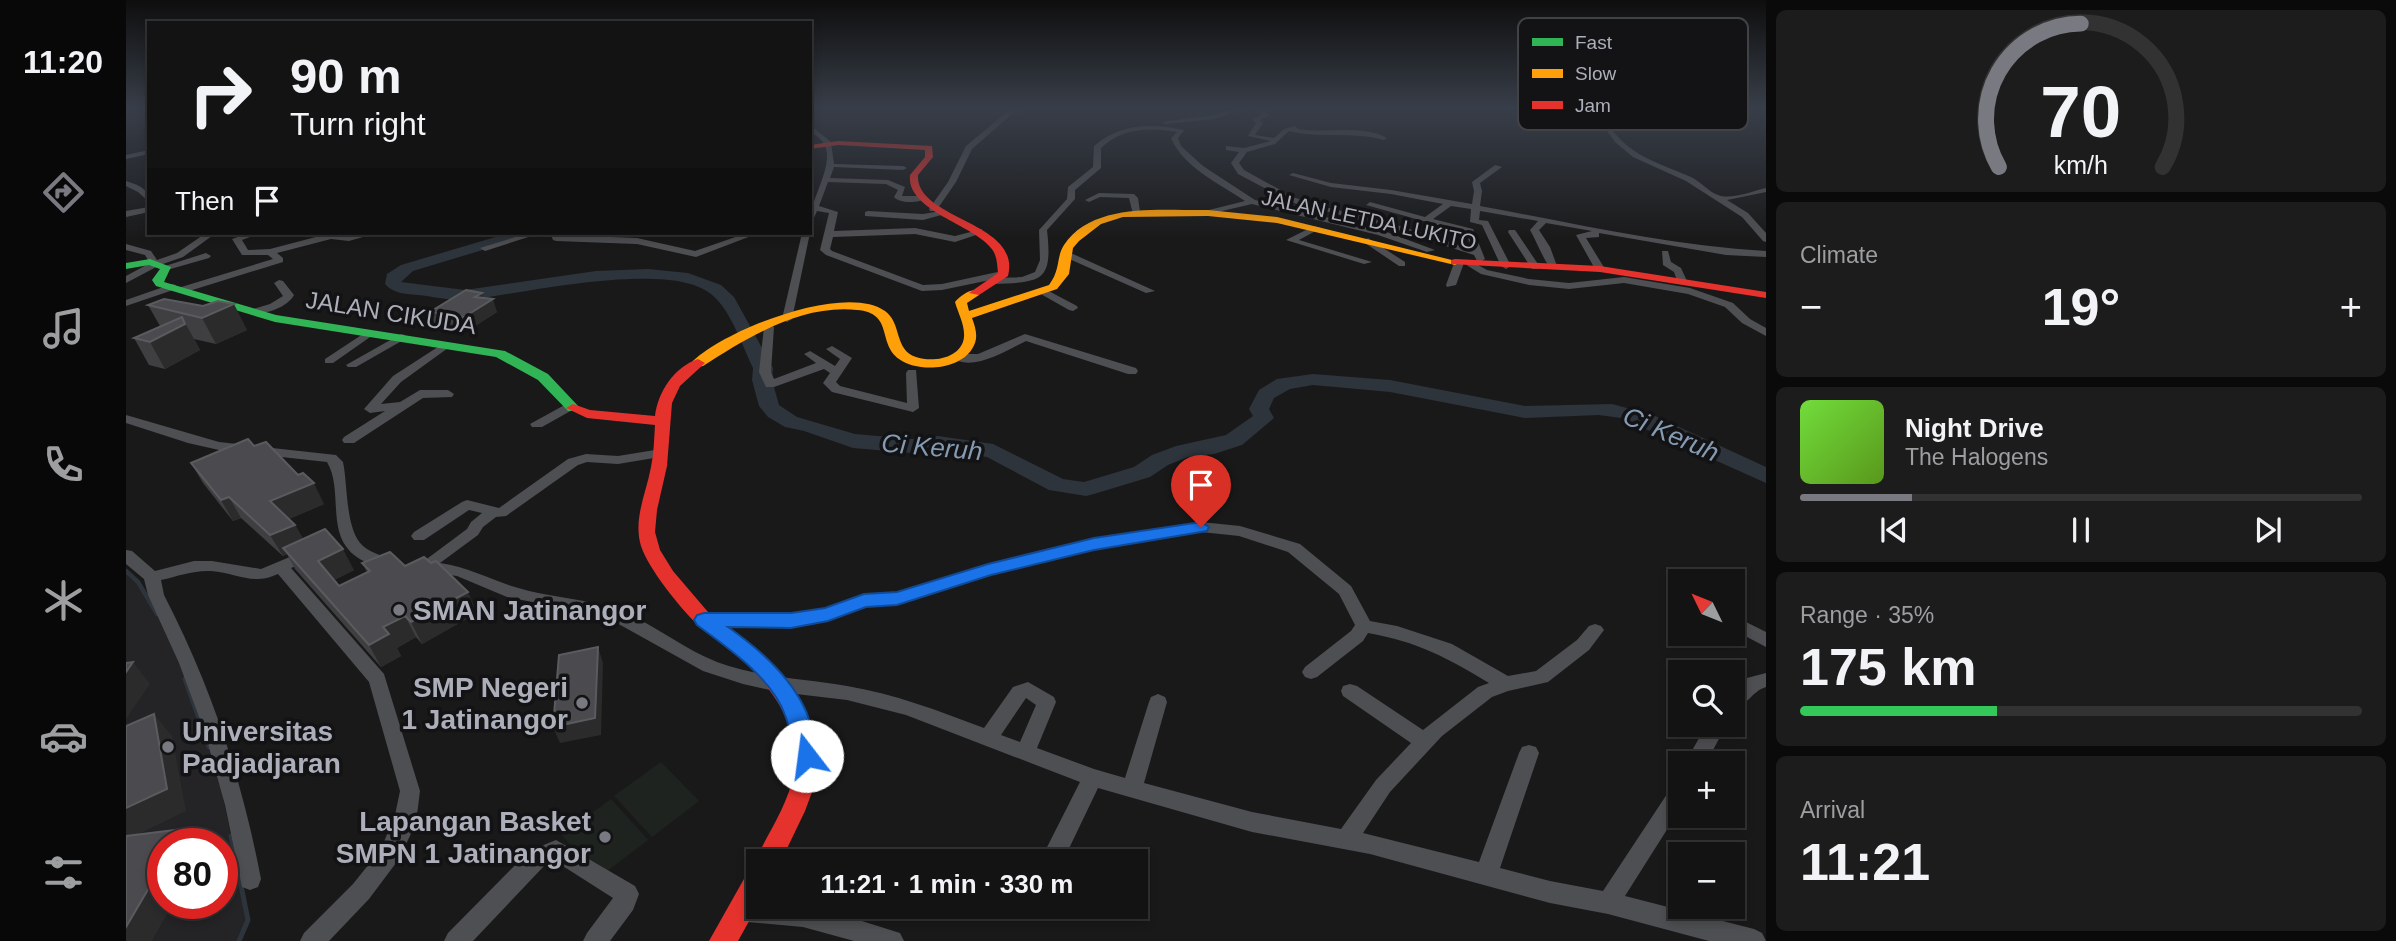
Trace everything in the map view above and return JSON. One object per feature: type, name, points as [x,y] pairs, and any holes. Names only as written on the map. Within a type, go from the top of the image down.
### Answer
[{"type":"main road","points":[[774,849],[788,820],[807,756],[795,711],[779,685],[745,649],[704,620],[660,569],[647,535],[661,453],[661,422],[665,396],[672,384],[687,371],[732,343],[825,306],[854,304],[884,317],[895,333],[894,346],[907,359],[938,362],[956,357],[966,350],[970,340],[961,305],[963,300],[999,278],[1006,264],[1002,252],[979,231],[932,207],[913,185],[914,177],[931,152]]},
{"type":"main road","name":"JALAN LETDA LUKITO","points":[[964,317],[1043,291],[1059,282],[1070,256],[1068,247],[1090,227],[1107,218],[1136,212],[1208,213],[1277,220],[1473,262],[1506,266],[1600,269],[1766,295]]},
{"type":"main road","points":[[126,266],[155,261],[160,284],[177,289]]},
{"type":"main road","name":"JALAN CIKUDA","points":[[177,289],[275,318],[500,354],[543,377],[570,406]]},
{"type":"main road","points":[[570,406],[587,414],[661,422]]},
{"type":"main road","points":[[723,941],[746,899]]},
{"type":"street","points":[[126,157],[147,152]]},
{"type":"street","points":[[829,152],[831,166],[813,206],[834,212],[825,250],[922,288],[999,278],[1031,280],[1040,275],[1045,266],[1043,230],[1071,199],[1071,189],[1097,168],[1097,152]]},
{"type":"street","points":[[868,214],[923,217],[952,182],[967,152]]},
{"type":"street","points":[[1183,152],[1252,202],[1381,233],[1430,250]]},
{"type":"street","points":[[1243,152],[1235,163],[1241,172],[1256,176],[1276,194],[1297,203],[1357,216],[1473,262],[1484,272],[1529,282],[1569,286],[1623,280],[1690,291],[1729,305],[1746,321],[1766,333]]},
{"type":"street","points":[[1631,152],[1659,169],[1692,181],[1745,215],[1766,239]]},
{"type":"street","points":[[837,166],[903,168]]},
{"type":"street","points":[[812,184],[826,182],[851,167],[882,168],[900,187],[900,199],[932,207]]},
{"type":"street","points":[[1499,167],[1476,182],[1477,210],[1474,222],[1485,223],[1506,266]]},
{"type":"street","points":[[1293,175],[1331,185],[1372,189],[1477,210],[1545,219],[1726,252],[1766,254]]},
{"type":"street","points":[[126,183],[140,188]]},
{"type":"street","points":[[1357,216],[1370,205],[1372,189]]},
{"type":"street","points":[[1717,198],[1732,198],[1766,190]]},
{"type":"street","points":[[1089,200],[1099,195],[1131,196],[1134,198],[1136,212]]},
{"type":"street","points":[[1208,213],[1252,202]]},
{"type":"street","points":[[1426,220],[1448,204]]},
{"type":"street","points":[[1370,205],[1470,231],[1473,262],[1451,285]]},
{"type":"street","points":[[1447,225],[1463,207]]},
{"type":"street","points":[[126,215],[147,210]]},
{"type":"street","points":[[1545,219],[1534,230],[1545,247],[1552,266]]},
{"type":"street","points":[[1317,228],[1291,240],[1367,262]]},
{"type":"street","points":[[1595,228],[1596,235],[1580,235],[1600,269]]},
{"type":"street","points":[[828,234],[908,231],[954,239],[979,231]]},
{"type":"street","points":[[1512,232],[1535,267]]},
{"type":"street","points":[[126,280],[155,261],[180,255],[209,235]]},
{"type":"street","points":[[251,235],[237,239],[245,253],[270,251],[331,236],[349,238],[363,235]]},
{"type":"street","points":[[485,248],[530,235]]},
{"type":"street","points":[[553,235],[566,240],[637,241],[696,254],[749,235]]},
{"type":"street","points":[[594,240],[603,235]]},
{"type":"street","points":[[637,241],[651,235]]},
{"type":"street","points":[[787,319],[806,235]]},
{"type":"street","points":[[1368,241],[1402,264]]},
{"type":"street","points":[[126,247],[148,253],[155,261]]},
{"type":"street","points":[[126,303],[280,260],[270,251]]},
{"type":"street","points":[[1665,253],[1666,263],[1678,270],[1682,281]]},
{"type":"street","points":[[126,259],[155,261],[206,256]]},
{"type":"street","points":[[1070,256],[1150,291]]},
{"type":"street","points":[[254,312],[288,298],[289,295],[279,283]]},
{"type":"street","points":[[1043,291],[1073,308]]},
{"type":"street","points":[[767,327],[765,372],[770,384],[832,368],[846,358],[832,349]]},
{"type":"street","points":[[329,361],[369,333]]},
{"type":"street","points":[[352,365],[401,337]]},
{"type":"street","points":[[956,357],[979,358],[1025,337],[1132,371]]},
{"type":"street","points":[[403,405],[370,409],[397,379],[444,346]]},
{"type":"street","points":[[810,354],[832,368]]},
{"type":"street","points":[[832,368],[829,383],[836,389],[913,408],[912,373]]},
{"type":"street","points":[[349,440],[420,394],[448,394]]},
{"type":"street","points":[[537,424],[570,406]]},
{"type":"street","points":[[126,419],[203,443],[284,456],[331,458],[336,462],[339,471],[342,521],[336,541],[256,576],[212,566],[194,566],[152,576]]},
{"type":"street","points":[[419,536],[467,505],[472,504],[501,513],[573,462],[586,458],[618,460],[661,453]]},
{"type":"street","points":[[412,566],[473,532],[476,525],[494,511]]},
{"type":"street","points":[[704,620],[791,621],[828,614],[864,600],[897,599],[988,570],[1094,544],[1201,527],[1240,531],[1294,548],[1345,590],[1364,626]]},
{"type":"street","points":[[336,541],[369,560],[460,572],[513,593],[573,604],[621,618],[709,666],[779,685],[847,692],[909,708],[989,736],[1093,778],[1252,822],[1346,839],[1754,941]]},
{"type":"street","points":[[126,555],[152,576],[156,595],[205,702],[226,765],[250,878]]},
{"type":"street","points":[[281,567],[377,679],[410,791],[409,807],[386,864],[312,941]]},
{"type":"street","points":[[1311,672],[1357,636],[1364,626]]},
{"type":"street","points":[[1364,626],[1397,632],[1446,649],[1506,684]]},
{"type":"street","points":[[1745,628],[1766,640]]},
{"type":"street","points":[[1346,839],[1383,786],[1424,741],[1485,692],[1506,684],[1541,677],[1583,645],[1595,630]]},
{"type":"street","points":[[1745,692],[1754,683],[1766,680]]},
{"type":"street","points":[[989,736],[1020,692],[1028,690],[1047,702],[1025,752]]},
{"type":"street","points":[[1350,691],[1424,741]]},
{"type":"street","points":[[1133,787],[1158,702]]},
{"type":"street","points":[[1486,874],[1529,753]]},
{"type":"street","points":[[1057,849],[1093,778]]},
{"type":"street","points":[[1608,903],[1668,810]]},
{"type":"street","points":[[456,941],[537,858],[556,849],[627,894],[625,902],[595,941]]},
{"type":"street","points":[[739,911],[746,911]]},
{"type":"street","points":[[833,919],[892,941]]},
{"type":"shaded area","name":"Universitas Padjadjaran","points":[[126,571],[138,582],[173,642],[217,768],[229,828],[147,828],[147,919],[238,919],[238,871],[248,920],[239,941],[126,941]]},
{"type":"shaded area","points":[[661,762],[699,801],[652,837],[614,796]]},
{"type":"shaded area","name":"Lapangan Basket SMPN 1 Jatinangor","points":[[611,799],[648,840],[598,878],[562,835]]},
{"type":"building","points":[[466,290],[482,293],[475,297],[493,299],[464,317],[430,312]]},
{"type":"building","points":[[164,299],[203,306],[218,301],[234,304],[202,318],[148,305]]},
{"type":"building","points":[[182,317],[185,324],[150,342],[134,338]]},
{"type":"building","points":[[248,439],[254,446],[266,442],[298,475],[303,473],[314,483],[270,501],[295,525],[270,535],[229,497],[221,500],[191,463]]},
{"type":"building","points":[[325,529],[343,549],[318,561],[339,586],[370,571],[362,563],[390,552],[405,566],[424,557],[431,563],[436,561],[468,592],[411,622],[405,616],[383,627],[389,634],[369,645],[283,548]]},
{"type":"building","name":"SMP Negeri 1 Jatinangor","points":[[598,647],[595,718],[553,727],[559,655]]},
{"type":"building","points":[[133,662],[126,672],[126,663]]},
{"type":"building","points":[[154,714],[167,789],[126,808],[126,726]]},
{"type":"building","points":[[147,833],[147,891],[126,927],[126,836]]},
{"type":"waterway","name":"Ci Keruh","points":[[517,235],[407,268],[393,277],[393,284],[405,289],[465,295],[533,283],[596,276],[648,274],[688,278],[715,288],[728,301],[763,368],[762,380],[769,406],[792,423],[808,425],[853,441],[912,446],[938,443],[993,451],[1057,485],[1086,489],[1142,472],[1160,460],[1184,451],[1214,447],[1234,440],[1264,418],[1259,409],[1266,394],[1284,383],[1313,380],[1390,386],[1525,412],[1612,410],[1655,424],[1766,476]]},
{"type":"waterway","points":[[126,571],[138,582],[157,614]]},
{"type":"waterway","points":[[185,679],[209,747]]},
{"type":"waterway","points":[[238,871],[248,920],[239,941]]},
{"type":"traffic: fast","points":[[126,266],[150,262],[166,267],[158,280],[160,284],[275,318],[500,354],[543,377],[573,408]]},
{"type":"traffic: slow","points":[[964,317],[1053,287],[1063,274],[1068,247],[1075,239],[1098,222],[1122,214],[1208,213],[1277,220],[1455,262]]},
{"type":"traffic: slow","points":[[698,363],[734,341],[774,322],[815,309],[836,306],[857,306],[881,314],[887,320],[897,350],[903,356],[921,363],[943,362],[953,359],[967,347],[970,334],[961,302],[975,293]]},
{"type":"traffic: jam","points":[[929,152],[929,157],[914,175],[916,188],[932,205],[986,237],[996,246],[1002,259],[1004,274],[975,293]]},
{"type":"traffic: jam","points":[[1455,262],[1600,269],[1766,295]]},
{"type":"traffic: jam","points":[[698,363],[674,383],[664,403],[660,466],[648,510],[647,532],[654,557],[666,575],[701,617],[739,645],[765,671],[785,698],[801,727],[807,757],[803,784],[774,849]]},
{"type":"traffic: jam","points":[[573,408],[587,414],[661,421]]},
{"type":"traffic: jam","points":[[723,941],[746,900]]},
{"type":"place","name":"SMAN Jatinangor","points":[[399,610]]},
{"type":"place","name":"SMP Negeri 1 Jatinangor","points":[[582,703]]},
{"type":"place","name":"Universitas Padjadjaran","points":[[168,747]]},
{"type":"place","name":"Lapangan Basket SMPN 1 Jatinangor","points":[[605,837]]},
{"type":"route","points":[[807,756],[795,711],[779,685],[745,649],[704,620],[791,621],[828,614],[864,600],[897,599],[988,570],[1094,544],[1201,527]]}]
